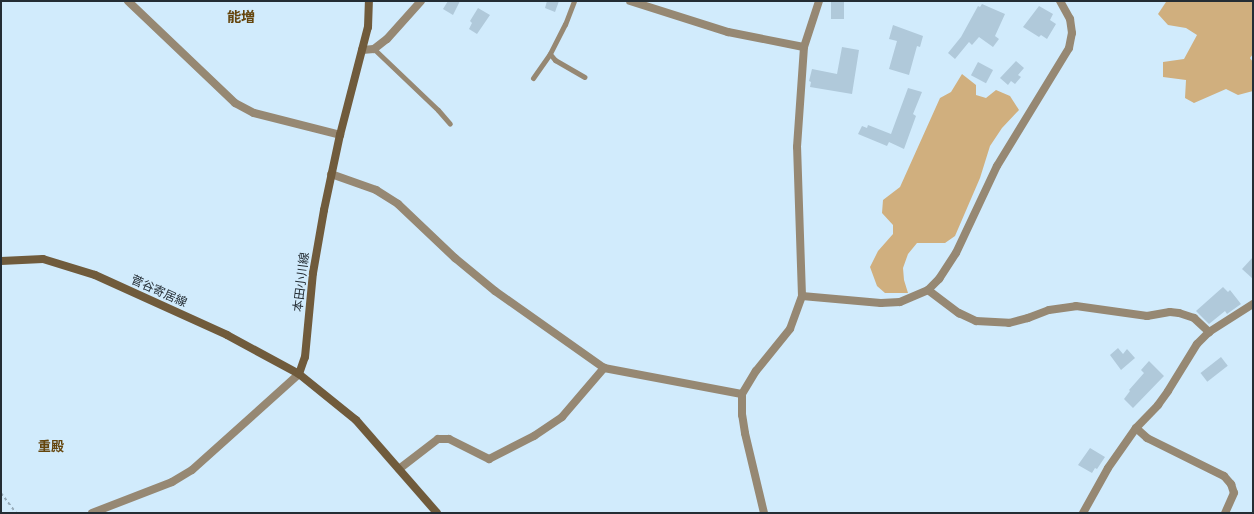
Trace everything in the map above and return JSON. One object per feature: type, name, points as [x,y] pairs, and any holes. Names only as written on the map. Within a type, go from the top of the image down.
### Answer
[{"type":"main road","name":"本田小川線","points":[[299,374],[305,357],[313,273],[331,174],[368,27],[369,1]]},
{"type":"main road","name":"菅谷寄居線","points":[[1,261],[43,259],[95,275],[227,335],[299,374]]},
{"type":"main road","points":[[299,374],[356,420],[437,513]]},
{"type":"street","points":[[128,1],[235,102],[254,112],[340,135]]},
{"type":"street","points":[[362,50],[374,49],[387,39],[421,1]]},
{"type":"street","points":[[630,1],[728,32],[804,48]]},
{"type":"street","points":[[764,513],[745,434],[742,415],[742,394],[756,371],[790,329],[802,296],[797,147],[804,48],[819,1]]},
{"type":"street","points":[[802,296],[881,303],[900,302],[928,290],[948,268],[997,166],[1069,48],[1072,33],[1070,19],[1060,1]]},
{"type":"street","points":[[331,174],[376,190],[398,204],[455,258],[495,291],[604,368],[742,394]]},
{"type":"street","points":[[928,290],[959,313],[976,321],[1009,323],[1049,310],[1076,306],[1147,316],[1170,312],[1179,313],[1194,318],[1209,332]]},
{"type":"street","points":[[1083,513],[1108,468],[1136,428],[1158,405],[1197,344],[1209,332],[1253,304]]},
{"type":"street","points":[[399,468],[438,439],[449,439],[489,459],[534,436],[562,417],[604,368]]},
{"type":"street","points":[[92,513],[172,482],[192,470],[299,374]]},
{"type":"street","points":[[1136,428],[1148,438],[1224,476],[1231,484],[1234,493],[1225,513]]},
{"type":"lane","points":[[533,78],[550,54],[565,24],[574,1]]},
{"type":"lane","points":[[374,49],[438,110],[450,124]]},
{"type":"lane","points":[[550,54],[555,60],[585,77]]},
{"type":"path","points":[[1,493],[15,513]]},
{"type":"shaded area","points":[[1253,1],[1253,54],[1250,58],[1253,62],[1253,91],[1238,95],[1226,89],[1194,103],[1185,98],[1186,80],[1163,77],[1163,62],[1184,59],[1197,35],[1186,28],[1168,25],[1158,14],[1166,2]]},
{"type":"shaded area","points":[[962,74],[976,85],[976,95],[986,98],[996,90],[1010,96],[1019,110],[1002,128],[990,146],[980,178],[955,236],[945,243],[917,243],[908,254],[903,268],[904,280],[908,293],[885,293],[877,286],[870,267],[878,251],[893,234],[893,225],[882,213],[883,200],[900,187],[940,98],[951,92]]},
{"type":"building","points":[[448,1],[460,1],[453,15],[443,9]]},
{"type":"building","points":[[547,1],[559,1],[555,12],[545,8]]},
{"type":"building","points":[[831,1],[844,1],[844,19],[831,19]]},
{"type":"building","points":[[982,4],[1005,14],[995,36],[999,39],[993,47],[979,37],[972,45],[969,42],[955,59],[948,53],[961,37],[978,6],[980,7]]},
{"type":"building","points":[[1039,6],[1053,14],[1050,20],[1056,24],[1047,39],[1041,35],[1039,37],[1023,27]]},
{"type":"building","points":[[478,8],[490,15],[477,34],[469,29],[472,23],[470,21]]},
{"type":"building","points":[[893,25],[923,36],[920,47],[917,46],[909,75],[889,69],[897,41],[889,39]]},
{"type":"building","points":[[842,47],[859,50],[852,94],[810,87],[811,82],[809,81],[812,69],[837,74]]},
{"type":"building","points":[[1016,61],[1024,68],[1018,75],[1021,77],[1015,84],[1011,81],[1008,85],[1000,78]]},
{"type":"building","points":[[978,62],[993,70],[986,83],[971,75]]},
{"type":"building","points":[[908,88],[922,92],[913,114],[916,116],[904,149],[889,142],[887,146],[858,134],[862,126],[867,128],[868,125],[891,134]]},
{"type":"building","points":[[1253,257],[1253,279],[1242,269]]},
{"type":"building","points":[[1223,287],[1228,292],[1230,290],[1241,304],[1227,314],[1225,311],[1209,324],[1196,311]]},
{"type":"building","points":[[1118,348],[1123,354],[1127,349],[1135,358],[1121,370],[1110,355]]},
{"type":"building","points":[[1221,357],[1228,366],[1207,382],[1201,373]]},
{"type":"building","points":[[1149,361],[1164,376],[1133,408],[1124,399],[1130,391],[1129,390],[1144,373],[1141,370]]},
{"type":"building","points":[[1090,448],[1105,457],[1097,469],[1095,468],[1092,473],[1078,465]]},
{"type":"district","name":"能増","points":[[241,17]]},
{"type":"district","name":"重殿","points":[[51,446]]}]
